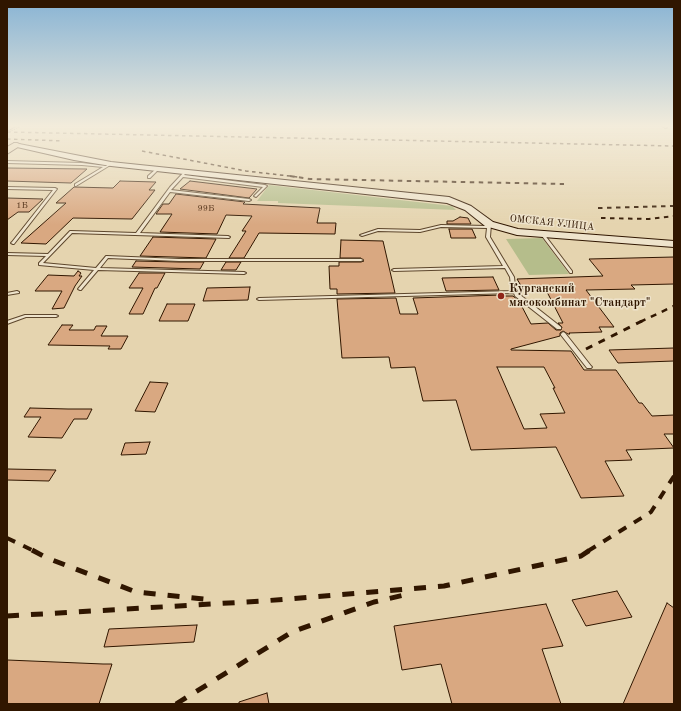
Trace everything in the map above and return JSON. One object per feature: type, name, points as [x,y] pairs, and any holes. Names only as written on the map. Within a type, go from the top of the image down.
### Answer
[{"type":"main road","name":"ОМСКАЯ УЛИЦА","points":[[80,159],[108,165],[158,169],[183,174],[267,184],[449,200],[468,208],[488,225],[517,232],[674,244]]},
{"type":"lane","points":[[7,162],[108,165]]},
{"type":"lane","points":[[76,185],[108,165]]},
{"type":"lane","points":[[149,177],[158,169]]},
{"type":"lane","points":[[137,234],[183,174]]},
{"type":"lane","points":[[256,196],[267,184]]},
{"type":"lane","points":[[7,188],[54,189],[13,243]]},
{"type":"lane","points":[[169,192],[249,200]]},
{"type":"lane","points":[[362,235],[378,230],[420,230],[441,226],[488,225],[488,237],[512,277],[513,286],[516,292],[559,328]]},
{"type":"lane","points":[[228,237],[71,232],[40,264],[97,269],[244,273]]},
{"type":"lane","points":[[543,235],[571,272]]},
{"type":"lane","points":[[7,254],[49,255]]},
{"type":"lane","points":[[80,289],[107,257],[179,260],[361,260]]},
{"type":"lane","points":[[394,270],[506,267]]},
{"type":"lane","points":[[7,294],[17,292]]},
{"type":"lane","points":[[258,299],[516,292]]},
{"type":"lane","points":[[7,323],[25,316],[56,316]]},
{"type":"lane","points":[[563,334],[589,367]]},
{"type":"green space","points":[[269,185],[452,206],[456,210],[257,201]]},
{"type":"green space","points":[[542,238],[569,274],[529,275],[506,239]]},
{"type":"building","points":[[7,168],[87,169],[71,183],[7,181]]},
{"type":"building","points":[[120,181],[156,182],[149,190],[155,190],[132,219],[73,218],[46,244],[21,243],[66,203],[56,203],[74,187],[113,188]]},
{"type":"building","points":[[190,181],[257,189],[249,198],[180,189]]},
{"type":"building","points":[[176,194],[245,202],[243,204],[320,208],[317,223],[336,223],[335,234],[259,233],[244,258],[229,258],[246,231],[242,231],[252,216],[226,215],[217,234],[160,232],[172,214],[156,214],[163,204],[169,204]]},
{"type":"building","points":[[7,198],[43,199],[29,212],[18,212],[7,220]]},
{"type":"building","points":[[460,217],[468,218],[471,224],[447,224],[447,221],[453,221]]},
{"type":"building","points":[[449,229],[472,229],[476,238],[451,238]]},
{"type":"building","points":[[153,237],[216,239],[206,258],[140,256]]},
{"type":"building","points":[[341,240],[383,241],[395,293],[337,294],[337,289],[330,289],[329,266],[339,266],[339,262],[364,261],[361,258],[340,258]]},
{"type":"building","points":[[674,257],[674,284],[631,285],[635,289],[586,290],[614,327],[599,327],[602,332],[568,334],[563,331],[560,333],[560,336],[511,350],[571,351],[584,370],[616,370],[639,403],[642,403],[652,416],[674,415],[674,434],[664,434],[674,448],[626,450],[632,460],[605,461],[624,496],[581,498],[556,447],[471,450],[456,400],[423,401],[415,367],[391,368],[389,357],[342,358],[337,299],[396,298],[400,314],[418,314],[413,298],[501,295],[513,296],[519,301],[531,324],[548,323],[556,330],[561,330],[562,327],[558,323],[563,323],[545,288],[523,289],[517,279],[603,276],[589,259]],"holes":[[[497,367],[544,367],[555,388],[553,388],[565,413],[540,414],[547,428],[524,429]]]},
{"type":"building","points":[[136,261],[204,262],[200,269],[132,267]]},
{"type":"building","points":[[226,262],[241,262],[236,270],[221,270]]},
{"type":"building","points":[[78,271],[81,273],[79,276],[82,276],[64,308],[52,309],[62,291],[35,291],[48,275],[74,276]]},
{"type":"building","points":[[139,273],[165,273],[157,288],[155,288],[143,314],[129,314],[143,288],[129,288]]},
{"type":"building","points":[[493,277],[499,290],[446,291],[442,278]]},
{"type":"building","points":[[250,287],[248,300],[203,301],[207,288]]},
{"type":"building","points":[[167,304],[195,304],[188,321],[159,321]]},
{"type":"building","points":[[62,325],[73,325],[69,330],[94,330],[96,326],[107,326],[101,336],[128,336],[121,349],[108,349],[110,346],[48,345]]},
{"type":"building","points":[[674,348],[674,361],[618,363],[609,350]]},
{"type":"building","points":[[150,382],[168,383],[155,412],[135,411]]},
{"type":"building","points":[[30,408],[92,409],[87,419],[74,419],[62,438],[28,437],[41,417],[24,417]]},
{"type":"building","points":[[150,442],[146,454],[121,455],[125,443]]},
{"type":"building","points":[[7,469],[56,470],[49,481],[7,480]]},
{"type":"building","points":[[617,591],[632,617],[586,626],[572,600]]},
{"type":"building","points":[[667,603],[674,608],[674,704],[623,704]]},
{"type":"building","points":[[546,604],[563,646],[542,649],[561,704],[452,704],[441,664],[402,670],[394,626]]},
{"type":"building","points":[[197,625],[194,642],[104,647],[109,629]]},
{"type":"building","points":[[7,660],[112,664],[99,704],[7,704]]},
{"type":"building","points":[[267,693],[269,704],[239,704],[239,702]]},
{"type":"railway","points":[[185,159],[246,171],[292,176]]},
{"type":"railway","points":[[292,176],[298,177]]},
{"type":"railway","points":[[292,176],[310,179],[564,184]]},
{"type":"railway","points":[[598,208],[674,206]]},
{"type":"railway","points":[[601,218],[649,219],[674,216]]},
{"type":"railway","points":[[640,322],[674,306]]},
{"type":"railway","points":[[586,349],[640,322]]},
{"type":"railway","points":[[588,551],[651,512],[674,476]]},
{"type":"railway","points":[[7,538],[33,550]]},
{"type":"railway","points":[[33,550],[47,558],[136,592],[214,600]]},
{"type":"railway","points":[[7,616],[263,601],[444,586],[581,556],[590,550]]},
{"type":"railway","points":[[176,704],[292,632],[374,602],[413,593]]},
{"type":"place","name":"Курганский мясокомбинат \"Стандарт\"","points":[[501,296]]}]
